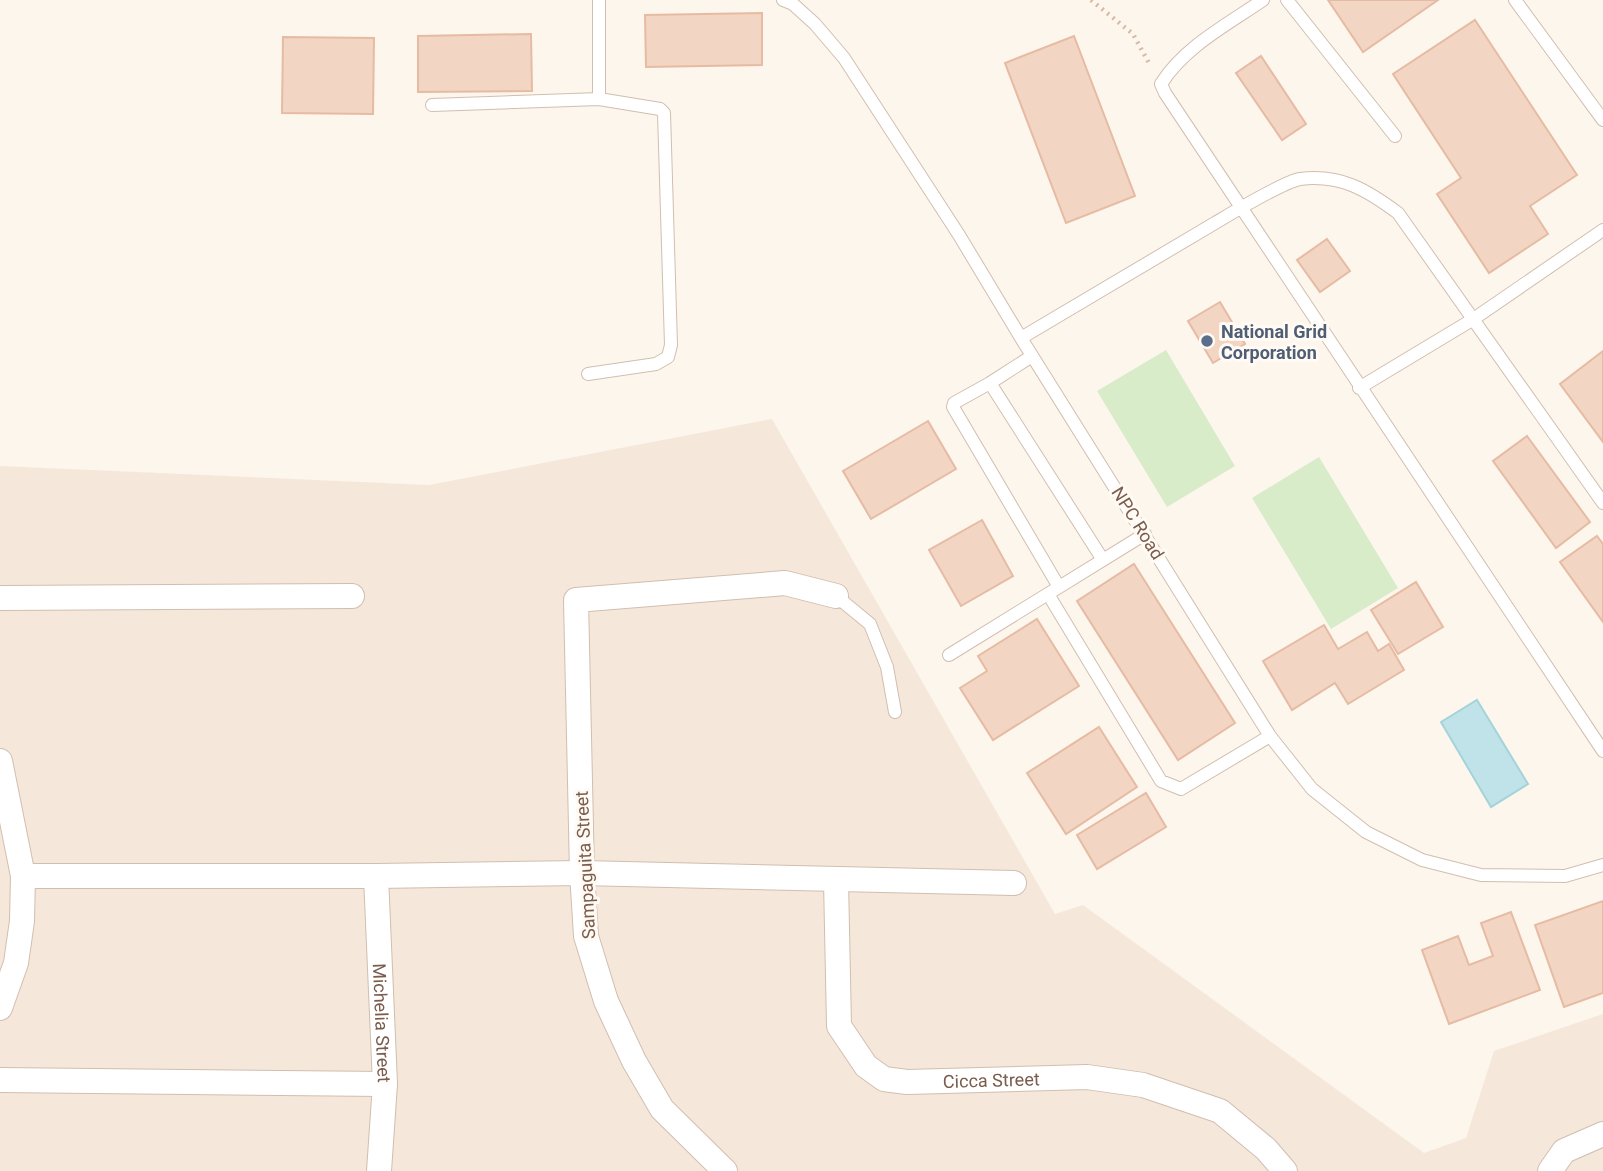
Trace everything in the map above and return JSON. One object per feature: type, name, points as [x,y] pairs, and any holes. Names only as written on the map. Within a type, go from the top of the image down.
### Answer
[{"type":"street","name":"Sampaguita Street","points":[[725,1171],[662,1108],[634,1061],[607,1001],[586,936],[582,873],[576,600],[785,583],[836,596]]},
{"type":"street","points":[[0,598],[352,596]]},
{"type":"street","points":[[0,761],[23,876],[22,921],[16,963],[0,1008]]},
{"type":"street","points":[[23,876],[582,873],[1014,883]]},
{"type":"street","name":"Michelia Street","points":[[376,876],[385,1084],[379,1171]]},
{"type":"street","name":"Cicca Street","points":[[836,880],[839,1026],[866,1066],[884,1079],[907,1082],[1087,1077],[1143,1085],[1220,1111],[1266,1149],[1285,1171]]},
{"type":"street","points":[[0,1080],[385,1084]]},
{"type":"street","points":[[1550,1171],[1564,1151],[1603,1134]]},
{"type":"lane","points":[[599,0],[599,99]]},
{"type":"lane","name":"NPC Road","points":[[783,0],[793,4],[815,24],[844,58],[959,234],[1032,356],[1270,736],[1312,789],[1366,832],[1422,860],[1481,875],[1565,876],[1603,865]]},
{"type":"lane","points":[[1263,0],[1206,39],[1169,71],[1161,84],[1359,388],[1603,751]]},
{"type":"lane","points":[[1287,0],[1395,136]]},
{"type":"lane","points":[[1515,0],[1603,120]]},
{"type":"lane","points":[[432,105],[599,99],[660,108],[664,113],[671,345],[668,357],[656,364],[588,374]]},
{"type":"lane","points":[[1021,338],[1240,208],[1297,180],[1326,178],[1347,183],[1369,191],[1398,213],[1603,503]]},
{"type":"lane","points":[[1359,388],[1472,320],[1603,230]]},
{"type":"lane","points":[[1032,356],[954,403],[953,407],[1161,781],[1181,789],[1270,736]]},
{"type":"lane","points":[[990,383],[1103,560]]},
{"type":"lane","points":[[949,655],[1145,534]]},
{"type":"lane","points":[[836,596],[870,624],[887,667],[895,712]]},
{"type":"path","points":[[1091,0],[1133,34],[1161,84]]},
{"type":"shaded area","points":[[772,419],[1055,914],[1083,905],[1424,1153],[1466,1138],[1494,1051],[1603,1014],[1603,1171],[0,1171],[0,466],[429,485]]},
{"type":"green space","points":[[1166,350],[1235,466],[1167,507],[1097,391]]},
{"type":"green space","points":[[1319,457],[1398,588],[1331,629],[1252,498]]},
{"type":"water","points":[[1477,700],[1528,784],[1491,807],[1441,722]]},
{"type":"building","points":[[1328,0],[1438,0],[1363,52]]},
{"type":"building","points":[[762,13],[762,65],[646,67],[645,15]]},
{"type":"building","points":[[1475,20],[1577,175],[1530,206],[1548,234],[1489,273],[1437,194],[1461,178],[1393,74]]},
{"type":"building","points":[[531,34],[532,91],[418,92],[418,36]]},
{"type":"building","points":[[1074,36],[1135,196],[1066,223],[1005,63]]},
{"type":"building","points":[[283,37],[374,38],[373,114],[282,113]]},
{"type":"building","points":[[1261,56],[1306,124],[1282,140],[1236,73]]},
{"type":"building","points":[[1327,239],[1350,271],[1320,292],[1297,260]]},
{"type":"building","points":[[1220,302],[1245,344],[1213,363],[1188,321]]},
{"type":"building","points":[[1603,351],[1603,442],[1560,384]]},
{"type":"building","points":[[928,421],[956,469],[871,519],[843,471]]},
{"type":"building","points":[[1527,436],[1590,522],[1556,548],[1493,461]]},
{"type":"building","points":[[982,520],[1013,576],[961,606],[929,550]]},
{"type":"building","points":[[1597,536],[1603,544],[1603,622],[1560,562]]},
{"type":"building","points":[[1134,564],[1235,723],[1178,760],[1077,601]]},
{"type":"building","points":[[1416,582],[1443,627],[1398,654],[1371,610]]},
{"type":"building","points":[[1037,619],[1079,686],[993,740],[960,688],[987,671],[978,656]]},
{"type":"building","points":[[1324,625],[1338,649],[1367,632],[1378,651],[1389,644],[1404,670],[1348,704],[1335,683],[1292,710],[1263,661]]},
{"type":"building","points":[[1099,727],[1137,787],[1066,834],[1027,773]]},
{"type":"building","points":[[1146,793],[1166,827],[1097,869],[1077,835]]},
{"type":"building","points":[[1603,901],[1603,993],[1564,1007],[1535,925]]},
{"type":"building","points":[[1511,912],[1540,990],[1449,1024],[1422,950],[1458,936],[1469,965],[1493,956],[1481,923]]},
{"type":"place","name":"National Grid Corporation","points":[[1207,341]]}]
